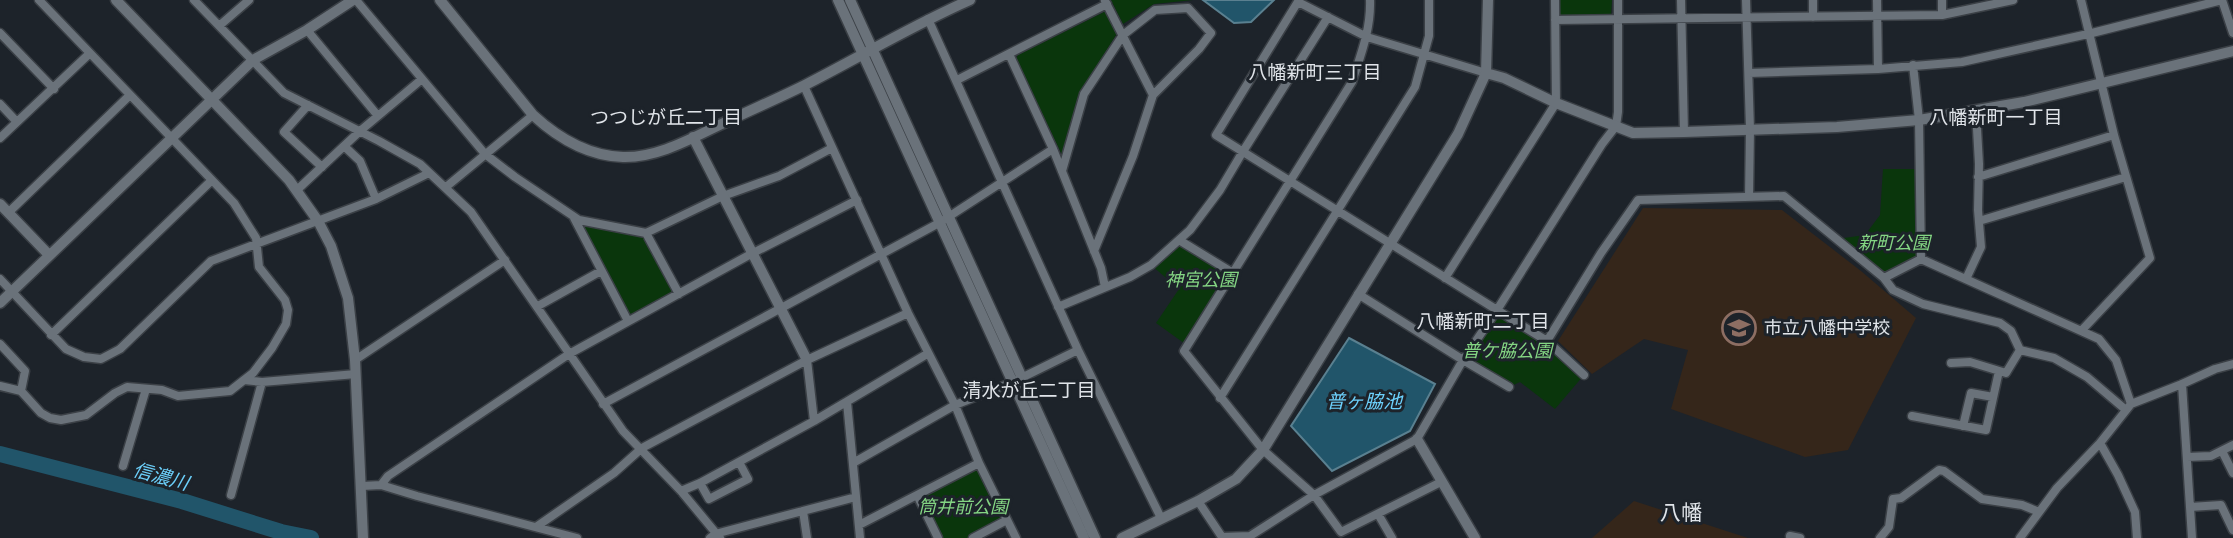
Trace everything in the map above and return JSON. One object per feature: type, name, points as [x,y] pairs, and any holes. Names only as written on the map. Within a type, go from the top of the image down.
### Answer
[{"type":"street","points":[[0,386],[21,391],[41,413],[61,421],[86,415],[114,393],[127,387],[162,390],[178,396],[230,391],[253,373],[272,348],[286,324],[288,310],[285,300],[259,267],[256,238],[242,214],[39,0]]},
{"type":"street","points":[[116,0],[297,190],[331,246],[348,298],[355,360],[363,538]]},
{"type":"street","points":[[194,0],[284,93],[420,164],[471,212],[623,431],[681,491],[715,536],[856,497]]},
{"type":"street","points":[[219,26],[249,0]]},
{"type":"street","points":[[0,303],[253,60],[355,0],[485,155],[574,218],[646,233],[723,196],[779,176],[832,148]]},
{"type":"street","points":[[440,0],[533,115],[559,137],[576,145],[602,154],[623,157],[653,153],[693,137],[804,86],[928,19],[970,0]]},
{"type":"street","points":[[838,0],[868,52],[948,217],[1084,538]]},
{"type":"street","points":[[850,0],[868,52],[939,223],[1094,538]]},
{"type":"street","points":[[1343,534],[1314,495],[1263,450],[1184,351],[1352,82],[1367,37],[1371,17],[1370,0]]},
{"type":"street","points":[[1220,398],[1415,87],[1429,36],[1429,0]]},
{"type":"street","points":[[1122,538],[1133,535],[1236,479],[1263,450],[1458,134],[1486,73],[1488,0]]},
{"type":"street","points":[[1445,278],[1556,103],[1555,0]]},
{"type":"street","points":[[1198,501],[1222,537],[1250,536],[1314,495],[1417,439],[1463,360],[1616,126],[1618,0]]},
{"type":"street","points":[[1681,0],[1684,132]]},
{"type":"street","points":[[1746,0],[1749,197]]},
{"type":"street","points":[[1813,0],[1813,17]]},
{"type":"street","points":[[1877,0],[1878,69]]},
{"type":"street","points":[[1942,0],[1942,15]]},
{"type":"street","points":[[1555,20],[1942,15],[2013,0]]},
{"type":"street","points":[[2081,0],[2114,135],[2150,258],[2082,330]]},
{"type":"street","points":[[1749,73],[1878,69],[1962,62],[2222,0],[2233,33]]},
{"type":"street","points":[[1584,375],[1547,341],[1216,135],[1299,1],[1367,37],[1504,78],[1556,103],[1633,132],[1837,127],[1919,120],[1976,111],[2233,51]]},
{"type":"street","points":[[957,80],[1106,2],[1153,95]]},
{"type":"street","points":[[1062,171],[1084,94],[1123,35],[1155,10],[1188,8],[1211,33],[1199,49],[1153,95],[1133,156],[1094,251]]},
{"type":"street","points":[[1058,307],[1130,277],[1151,265],[1190,230],[1220,190],[1328,16]]},
{"type":"street","points":[[928,19],[1078,350],[1161,518]]},
{"type":"street","points":[[307,30],[378,116]]},
{"type":"street","points":[[0,33],[54,89]]},
{"type":"street","points":[[0,138],[89,54]]},
{"type":"street","points":[[1009,54],[1053,149],[1101,268],[1105,288]]},
{"type":"street","points":[[1913,65],[1919,120],[1922,259]]},
{"type":"street","points":[[297,190],[360,131],[422,79]]},
{"type":"street","points":[[804,86],[927,354],[955,405],[979,463],[1016,538]]},
{"type":"street","points":[[8,213],[130,96]]},
{"type":"street","points":[[0,104],[17,122]]},
{"type":"street","points":[[308,105],[284,131],[322,167]]},
{"type":"street","points":[[1966,279],[1981,247],[1976,111]]},
{"type":"street","points":[[446,187],[533,115]]},
{"type":"street","points":[[1978,177],[2114,135]]},
{"type":"street","points":[[693,137],[807,360],[814,422]]},
{"type":"street","points":[[344,146],[360,161],[376,199]]},
{"type":"street","points":[[603,404],[939,223],[1053,149]]},
{"type":"street","points":[[0,279],[66,349],[84,357],[101,359],[121,349],[211,261],[376,199],[429,173]]},
{"type":"street","points":[[1979,221],[2126,177]]},
{"type":"street","points":[[51,335],[211,181]]},
{"type":"street","points":[[1547,341],[1601,253],[1638,200],[1784,196],[1884,278],[1893,290],[1923,304],[2000,323],[2011,331],[2020,350]]},
{"type":"street","points":[[381,485],[387,476],[569,354],[751,254],[857,200]]},
{"type":"street","points":[[0,204],[49,255]]},
{"type":"street","points":[[574,218],[628,321]]},
{"type":"street","points":[[646,233],[679,294]]},
{"type":"street","points":[[1179,240],[1233,273]]},
{"type":"street","points":[[1884,278],[1922,259]]},
{"type":"street","points":[[1922,259],[2099,339],[2116,360],[2129,407]]},
{"type":"street","points":[[355,360],[505,260]]},
{"type":"street","points":[[538,306],[601,271]]},
{"type":"street","points":[[1358,294],[1509,387]]},
{"type":"street","points":[[536,527],[614,473],[642,448],[807,360],[908,313]]},
{"type":"street","points":[[0,344],[25,371],[21,391]]},
{"type":"street","points":[[853,463],[955,405],[1078,350]]},
{"type":"street","points":[[2020,350],[2054,358],[2087,377],[2129,407]]},
{"type":"street","points":[[1951,363],[1970,362],[2006,373],[2020,350]]},
{"type":"street","points":[[681,491],[814,422],[927,354]]},
{"type":"street","points":[[2020,538],[2057,488],[2100,443],[2129,407],[2215,369],[2233,364]]},
{"type":"street","points":[[1912,416],[1986,430],[1999,371]]},
{"type":"street","points":[[244,380],[262,383],[356,374]]},
{"type":"street","points":[[231,495],[262,383]]},
{"type":"street","points":[[2182,384],[2192,538]]},
{"type":"street","points":[[123,466],[146,389]]},
{"type":"street","points":[[1963,426],[1971,393],[1993,397]]},
{"type":"street","points":[[847,402],[860,538]]},
{"type":"street","points":[[1417,439],[1475,538]]},
{"type":"street","points":[[2100,443],[2135,512],[2137,538]]},
{"type":"street","points":[[2187,457],[2211,456],[2233,446]]},
{"type":"street","points":[[2222,451],[2233,473]]},
{"type":"street","points":[[700,483],[709,499],[748,479],[739,462]]},
{"type":"street","points":[[859,525],[979,463]]},
{"type":"street","points":[[1880,538],[1889,527],[1893,499],[1901,498],[1938,470],[1944,471],[1982,499],[2022,505],[2039,512]]},
{"type":"street","points":[[1343,534],[1341,532],[1441,482]]},
{"type":"street","points":[[362,486],[381,485],[577,538]]},
{"type":"street","points":[[916,495],[938,538]]},
{"type":"street","points":[[2190,507],[2221,505],[2233,530]]},
{"type":"street","points":[[803,511],[807,538]]},
{"type":"street","points":[[1378,514],[1392,538]]},
{"type":"street","points":[[973,538],[1007,520]]},
{"type":"street","points":[[1790,536],[1800,538]]},
{"type":"shaded area","name":"市立八幡中学校","points":[[1643,208],[1782,210],[1916,318],[1848,450],[1805,457],[1671,409],[1688,350],[1644,339],[1592,374],[1558,341]]},
{"type":"shaded area","points":[[1634,501],[1748,538],[1592,538]]},
{"type":"green space","points":[[1111,0],[1193,0],[1154,4],[1123,24]]},
{"type":"green space","points":[[1559,0],[1612,0],[1611,15],[1561,17]]},
{"type":"green space","points":[[1106,11],[1118,32],[1080,92],[1062,155],[1016,58]]},
{"type":"green space","name":"新町公園","points":[[1883,169],[1920,169],[1921,259],[1884,278],[1837,239],[1865,235],[1880,215]]},
{"type":"green space","points":[[584,225],[640,235],[646,239],[674,289],[673,293],[632,314],[629,313]]},
{"type":"green space","name":"神宮公園","points":[[1179,240],[1233,273],[1188,346],[1156,323],[1179,289],[1151,265]]},
{"type":"green space","name":"普ケ脇公園","points":[[1497,310],[1547,341],[1584,375],[1555,409],[1520,382],[1509,387],[1463,360]]},
{"type":"green space","name":"筒井前公園","points":[[979,463],[1007,520],[973,538],[938,538],[917,495]]},
{"type":"water","points":[[1203,0],[1274,0],[1251,22],[1234,23]]},
{"type":"water","name":"普ヶ脇池","points":[[1349,338],[1435,384],[1410,431],[1332,471],[1291,426]]},
{"type":"waterway","name":"信濃川","points":[[0,454],[311,538]]},
{"type":"place","name":"市立八幡中学校","points":[[1739,328]]},
{"type":"district","name":"八幡新町三丁目","points":[[1315,72]]},
{"type":"district","name":"つつじが丘二丁目","points":[[666,117]]},
{"type":"district","name":"八幡新町一丁目","points":[[1996,117]]},
{"type":"district","name":"八幡新町二丁目","points":[[1483,321]]},
{"type":"district","name":"清水が丘二丁目","points":[[1029,390]]},
{"type":"district","name":"八幡","points":[[1681,513]]}]
